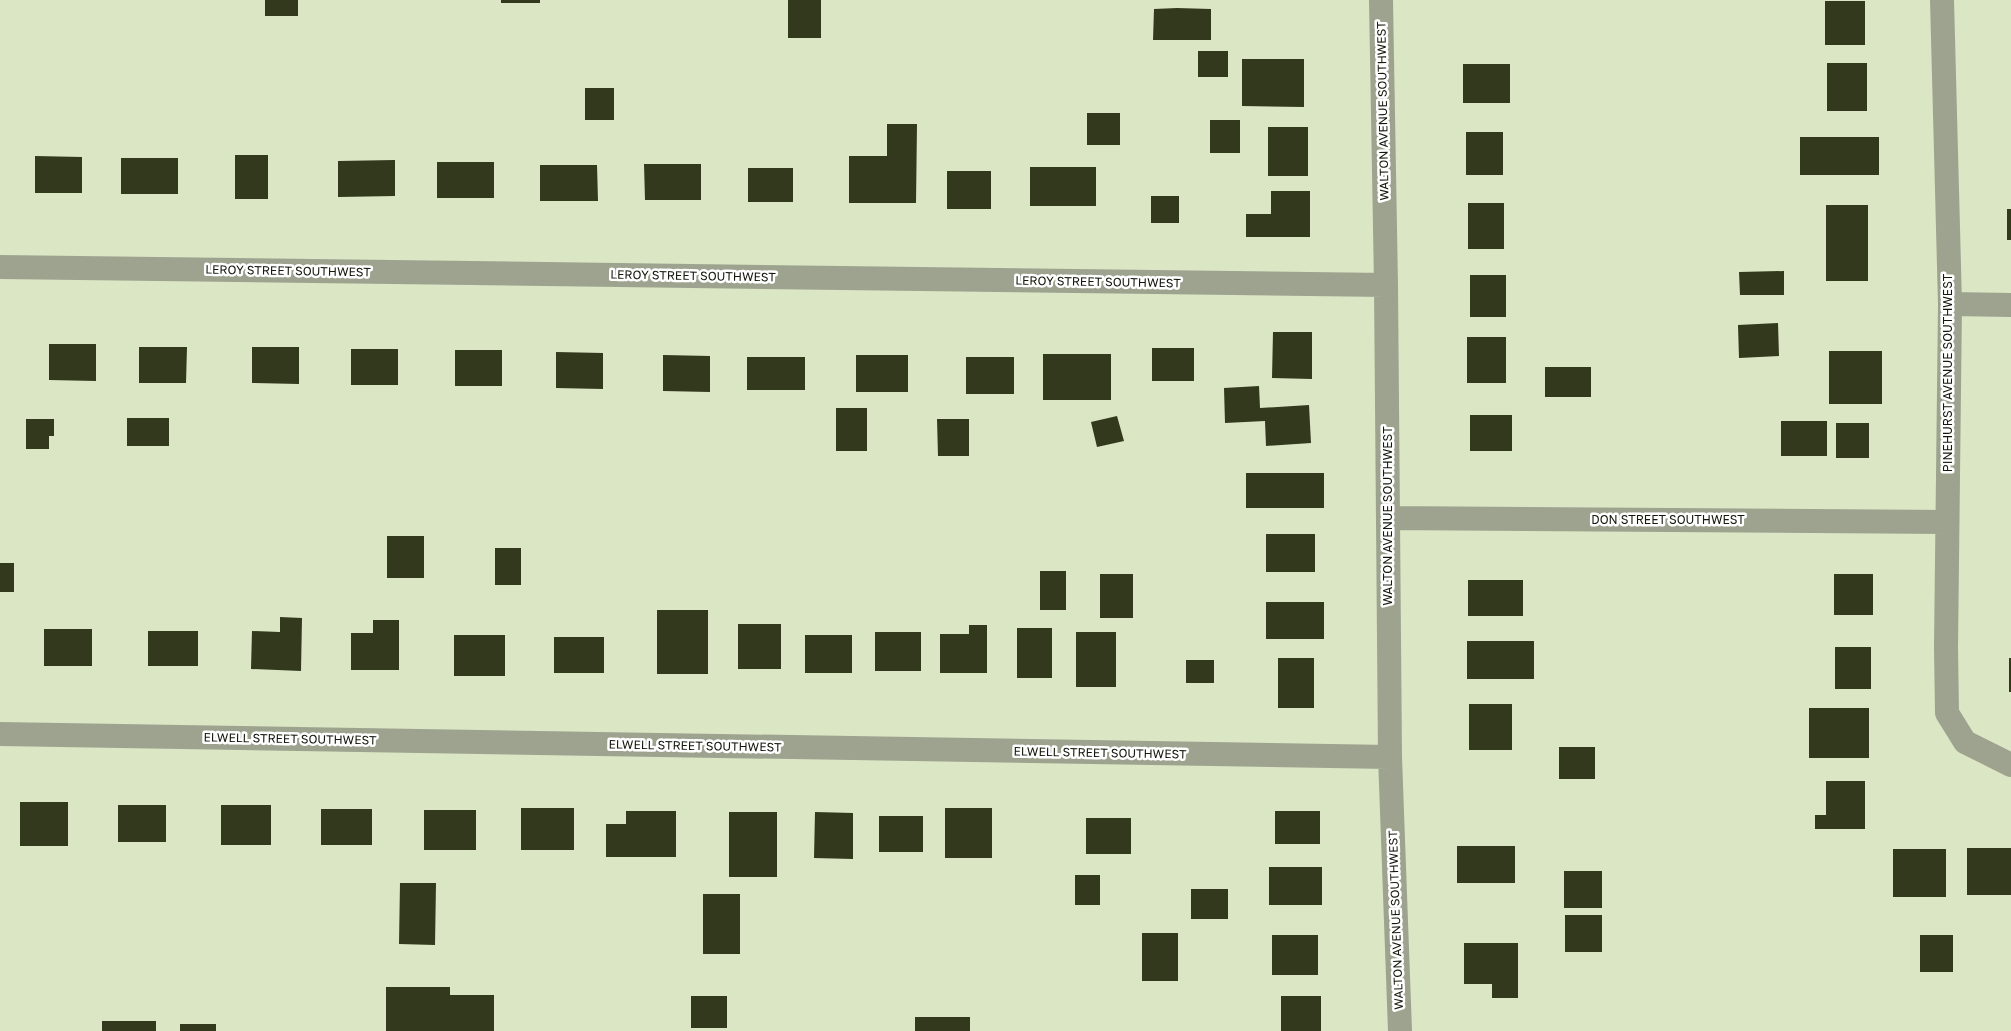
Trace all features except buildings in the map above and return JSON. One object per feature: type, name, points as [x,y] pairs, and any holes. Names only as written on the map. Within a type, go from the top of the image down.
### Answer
[{"type":"street","name":"WALTON AVENUE SOUTHWEST","points":[[1381,0],[1386,286],[1390,757],[1400,1031]]},
{"type":"street","name":"PINEHURST AVENUE SOUTHWEST","points":[[1942,0],[1950,304],[1947,713],[1965,742],[2011,765]]},
{"type":"street","name":"LEROY STREET SOUTHWEST","points":[[0,267],[1386,286]]},
{"type":"street","points":[[1950,304],[2011,305]]},
{"type":"street","name":"DON STREET SOUTHWEST","points":[[1388,518],[1947,522]]},
{"type":"street","name":"ELWELL STREET SOUTHWEST","points":[[0,734],[1390,757]]}]
